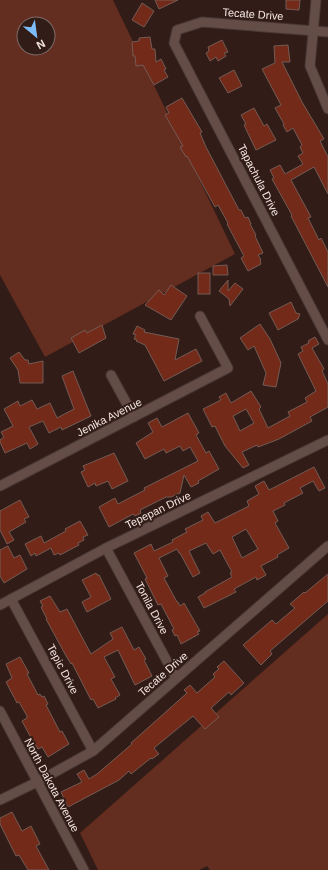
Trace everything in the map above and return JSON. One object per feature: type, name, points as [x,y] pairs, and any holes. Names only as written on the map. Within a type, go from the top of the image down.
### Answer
[{"type":"street","points":[[316,0],[312,30],[310,66],[328,109]]},
{"type":"street","name":"Tecate Drive","points":[[177,30],[202,22],[328,32]]},
{"type":"street","name":"Tapachula Drive","points":[[177,30],[174,43],[328,340]]},
{"type":"street","name":"Jenika Avenue","points":[[0,486],[228,368],[200,316]]},
{"type":"street","points":[[111,375],[134,418]]},
{"type":"street","name":"Tepepan Drive","points":[[0,605],[106,548],[328,440]]},
{"type":"street","name":"Tecate Drive","points":[[0,800],[37,782],[93,751],[328,546]]},
{"type":"street","name":"Tonila Drive","points":[[106,548],[176,678]]},
{"type":"street","name":"Tepic Drive","points":[[11,599],[93,751]]},
{"type":"street","name":"North Dakota Avenue","points":[[0,711],[84,870]]},
{"type":"shaded area","points":[[0,0],[113,0],[235,254],[45,357],[0,275]]},
{"type":"shaded area","points":[[328,614],[328,870],[210,870],[207,866],[199,870],[98,870],[80,833]]},
{"type":"building","points":[[155,0],[178,0],[159,9]]},
{"type":"building","points":[[286,0],[300,0],[299,10],[286,9]]},
{"type":"building","points":[[142,3],[154,11],[144,27],[132,20]]},
{"type":"building","points":[[150,37],[152,49],[155,49],[156,62],[161,59],[168,77],[154,85],[143,65],[136,66],[135,56],[133,56],[132,42],[139,41],[139,38]]},
{"type":"building","points":[[222,40],[228,52],[224,53],[226,56],[218,61],[216,57],[210,61],[206,53],[209,51],[208,47]]},
{"type":"building","points":[[288,45],[290,62],[282,62],[302,102],[324,139],[320,141],[328,157],[328,194],[314,167],[291,180],[311,217],[308,218],[319,240],[321,238],[328,252],[328,287],[272,179],[274,178],[270,170],[280,165],[285,174],[303,164],[298,156],[303,153],[300,147],[302,145],[293,128],[287,132],[283,125],[284,124],[275,108],[281,105],[262,69],[275,63],[274,46]]},
{"type":"building","points":[[234,70],[242,86],[228,93],[219,78]]},
{"type":"building","points":[[182,98],[202,132],[200,133],[206,147],[239,210],[241,210],[245,218],[248,217],[263,253],[258,255],[261,260],[261,264],[248,271],[241,258],[244,256],[227,224],[228,223],[218,205],[215,207],[187,156],[186,157],[180,147],[183,146],[165,115],[169,113],[166,107]]},
{"type":"building","points":[[254,108],[264,126],[267,124],[276,140],[256,150],[241,115]]},
{"type":"building","points":[[227,265],[228,275],[213,275],[213,266]]},
{"type":"building","points":[[198,273],[210,273],[210,294],[198,294]]},
{"type":"building","points":[[228,280],[228,291],[235,283],[243,289],[230,306],[229,299],[219,291]]},
{"type":"building","points":[[171,285],[187,296],[171,320],[145,305],[159,290],[164,295]]},
{"type":"building","points":[[291,302],[296,313],[300,314],[298,319],[278,330],[269,313]]},
{"type":"building","points":[[260,324],[270,339],[281,363],[276,387],[263,385],[266,373],[254,346],[248,350],[240,338]]},
{"type":"building","points":[[102,325],[106,338],[79,353],[71,338],[85,330],[87,333]]},
{"type":"building","points":[[137,326],[145,330],[144,332],[179,339],[175,360],[196,349],[202,361],[164,381],[145,345],[134,339],[136,335],[133,334]]},
{"type":"building","points":[[315,337],[319,344],[312,348],[324,369],[322,371],[328,384],[328,407],[310,417],[312,421],[279,439],[258,447],[257,445],[242,452],[249,465],[243,468],[225,446],[215,426],[212,427],[203,409],[221,400],[219,397],[226,393],[231,403],[251,391],[261,407],[259,409],[268,428],[290,416],[288,412],[307,402],[305,398],[316,391],[298,354],[303,351],[301,347],[309,343],[308,341]],"holes":[[[246,409],[254,423],[240,431],[233,416]]]},
{"type":"building","points":[[19,352],[25,360],[28,360],[29,364],[43,361],[43,383],[20,383],[18,370],[10,358]]},
{"type":"building","points":[[73,371],[91,416],[62,430],[61,427],[49,433],[43,421],[29,427],[38,444],[30,449],[27,443],[5,453],[0,442],[0,440],[4,437],[1,432],[13,426],[4,409],[18,401],[20,406],[32,400],[37,409],[50,403],[57,418],[74,409],[62,376]]},
{"type":"building","points":[[188,413],[199,433],[196,435],[206,453],[209,451],[219,469],[198,481],[199,483],[191,487],[184,475],[180,493],[171,497],[166,497],[140,510],[141,513],[135,516],[133,514],[109,527],[99,507],[115,498],[118,504],[145,490],[144,488],[198,461],[190,447],[183,451],[180,446],[166,453],[164,449],[145,459],[136,443],[153,432],[148,423],[157,418],[162,427]]},
{"type":"building","points":[[114,453],[128,481],[112,489],[108,481],[96,486],[95,483],[88,487],[81,472],[85,470],[83,466]]},
{"type":"building","points":[[314,467],[325,488],[319,491],[313,481],[300,488],[303,493],[284,503],[285,505],[273,511],[278,521],[275,523],[289,548],[277,555],[278,557],[261,566],[266,575],[257,580],[256,577],[234,589],[236,592],[204,608],[198,597],[232,577],[230,573],[232,572],[220,550],[213,554],[206,543],[189,551],[200,573],[193,577],[177,549],[159,558],[168,576],[164,578],[177,602],[180,606],[184,603],[200,631],[197,632],[199,634],[181,644],[177,635],[175,636],[172,630],[174,629],[161,604],[158,605],[145,579],[147,578],[134,553],[151,544],[154,551],[173,542],[172,540],[187,532],[185,529],[203,520],[201,516],[208,512],[215,523],[249,506],[247,501],[259,494],[255,486],[264,481],[269,490]],"holes":[[[246,529],[258,549],[242,558],[232,537]]]},
{"type":"building","points":[[20,500],[29,517],[24,519],[26,522],[9,532],[14,540],[7,544],[0,530],[0,511]]},
{"type":"building","points":[[80,521],[88,535],[83,537],[84,540],[78,543],[79,545],[60,555],[59,553],[54,555],[51,548],[36,556],[35,553],[31,556],[25,544],[41,536],[44,543],[66,531],[65,529]]},
{"type":"building","points":[[8,546],[14,558],[20,555],[27,569],[4,583],[0,576],[0,550]]},
{"type":"building","points":[[96,573],[99,575],[111,599],[87,612],[82,602],[91,597],[82,580]]},
{"type":"building","points":[[328,574],[328,601],[270,651],[272,654],[261,665],[243,645],[272,620],[276,624],[295,608],[290,604]]},
{"type":"building","points":[[50,596],[60,612],[67,609],[91,654],[113,639],[110,633],[122,627],[134,650],[139,647],[146,659],[144,660],[152,676],[135,685],[118,650],[104,657],[115,677],[111,679],[120,695],[115,698],[116,699],[98,708],[93,699],[91,700],[72,663],[71,664],[65,654],[46,619],[41,607],[43,606],[40,601]]},
{"type":"building","points":[[20,657],[29,673],[27,674],[38,695],[40,694],[42,697],[44,696],[48,704],[46,705],[60,732],[62,731],[69,744],[48,757],[42,747],[38,749],[30,736],[22,721],[27,718],[27,716],[19,702],[17,703],[6,682],[12,678],[6,664]]},
{"type":"building","points":[[224,661],[244,683],[231,695],[229,692],[211,708],[219,717],[205,729],[193,716],[154,748],[159,754],[152,759],[151,758],[131,774],[129,771],[119,780],[68,807],[61,792],[82,782],[77,774],[84,770],[89,779],[97,774],[187,693],[184,690],[190,685],[197,693],[215,677],[213,674],[219,669],[217,667]]},
{"type":"building","points":[[12,812],[22,831],[31,826],[40,844],[36,846],[49,870],[28,870],[19,855],[16,856],[0,824],[0,818]]}]
